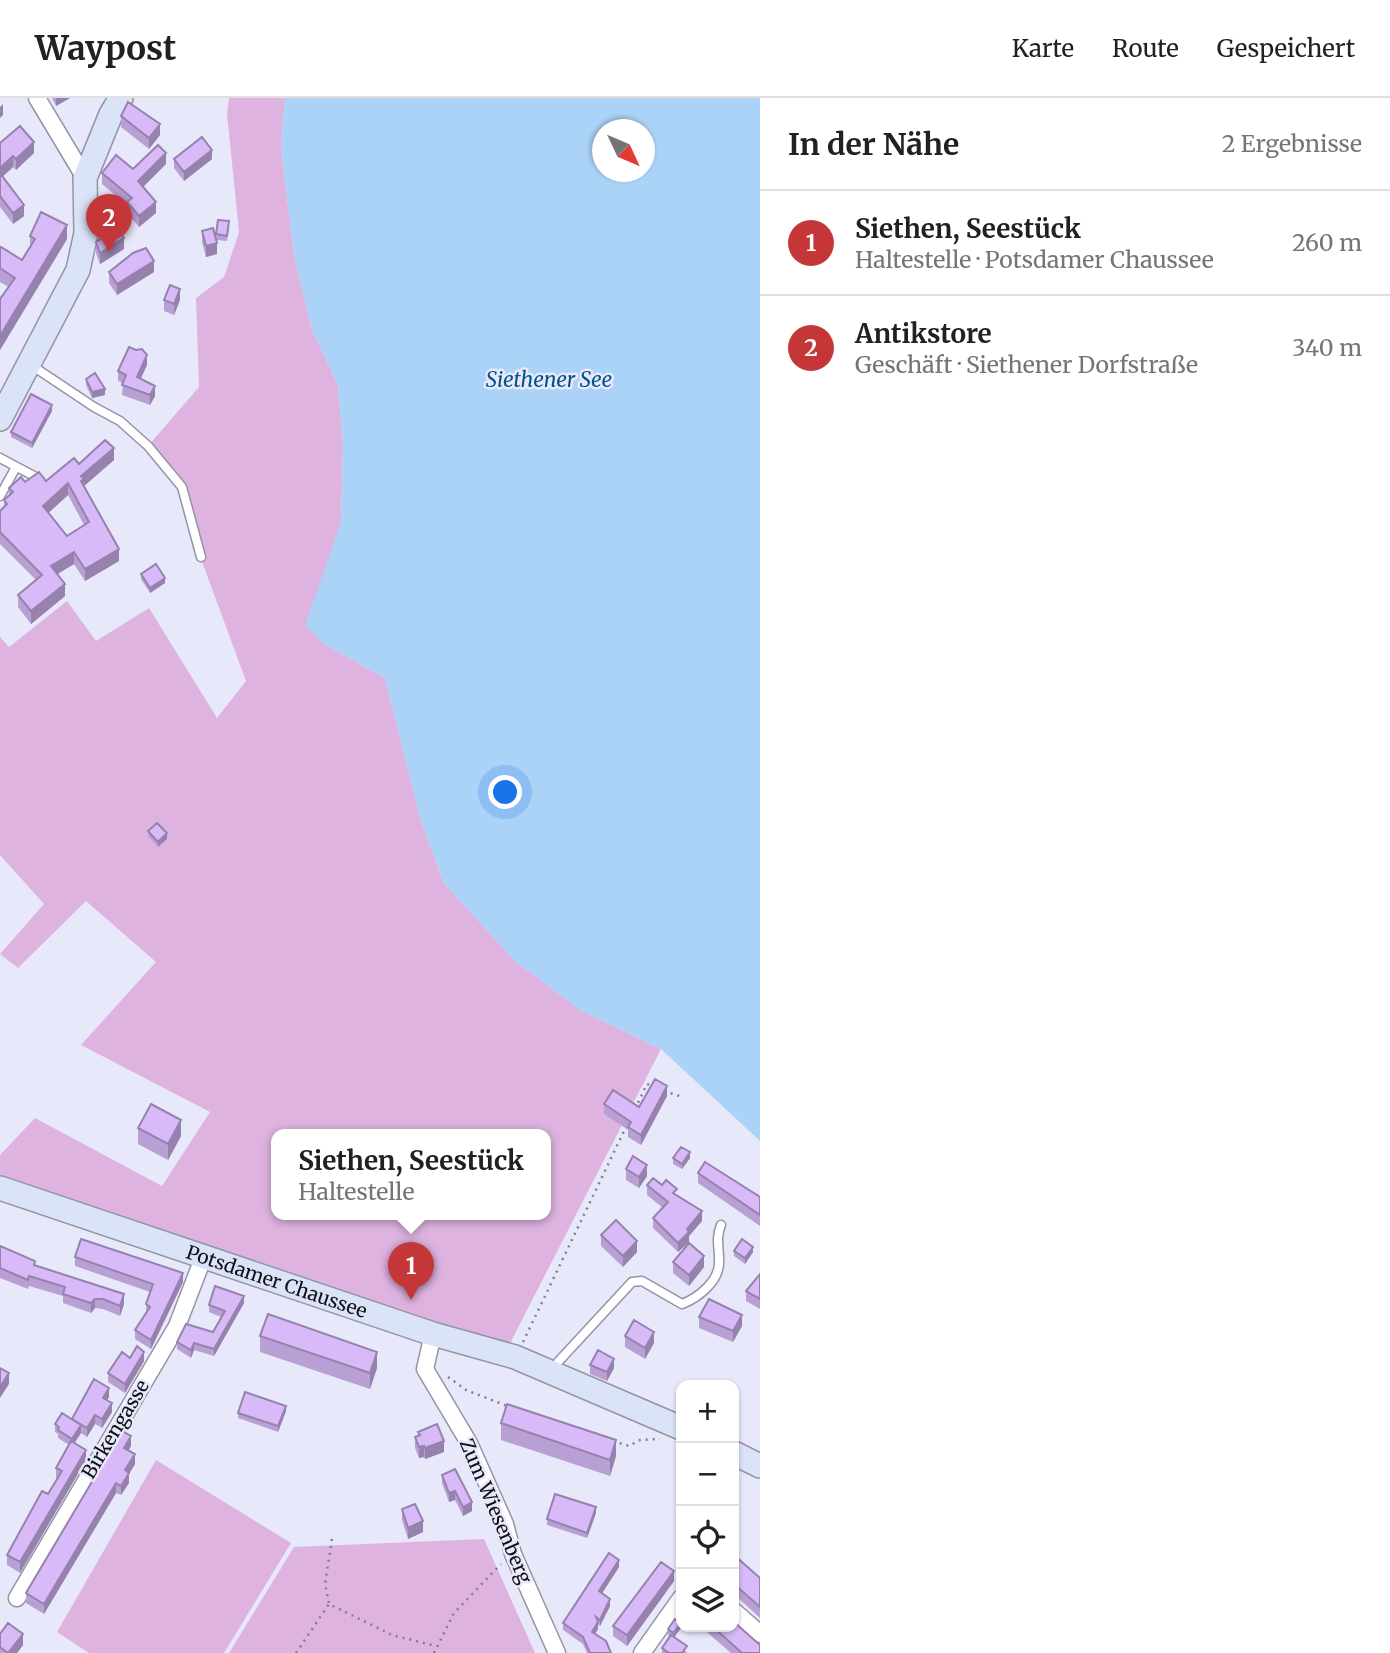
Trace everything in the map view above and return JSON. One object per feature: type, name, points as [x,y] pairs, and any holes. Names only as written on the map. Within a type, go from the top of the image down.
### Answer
[{"type":"main road","points":[[0,419],[78,270],[86,233],[85,178],[111,114],[121,98]]},
{"type":"main road","name":"Potsdamer Chaussee","points":[[0,1188],[433,1334],[515,1357],[675,1433]]},
{"type":"main road","points":[[739,1456],[760,1466]]},
{"type":"street","points":[[37,98],[85,178]]},
{"type":"street","name":"Birkengasse","points":[[17,1598],[177,1326],[204,1256]]},
{"type":"street","name":"Zum Wiesenberg","points":[[433,1334],[425,1369],[469,1443],[505,1524],[513,1554],[557,1653]]},
{"type":"street","points":[[642,1653],[676,1605]]},
{"type":"street","points":[[739,1615],[760,1634]]},
{"type":"lane","points":[[29,363],[94,407],[120,421],[148,446],[182,487],[201,557]]},
{"type":"lane","points":[[0,458],[34,476]]},
{"type":"lane","points":[[0,496],[16,467]]},
{"type":"lane","points":[[552,1374],[558,1362],[632,1282],[642,1281],[682,1304],[703,1291],[719,1267],[717,1243],[721,1225]]},
{"type":"path","points":[[635,1109],[647,1084],[682,1097]]},
{"type":"path","points":[[515,1357],[629,1122]]},
{"type":"path","points":[[446,1375],[466,1390],[518,1410]]},
{"type":"path","points":[[604,1438],[629,1446],[640,1440],[675,1433]]},
{"type":"path","points":[[296,1653],[329,1604],[324,1584],[332,1539]]},
{"type":"path","points":[[435,1653],[436,1646],[454,1613],[513,1554]]},
{"type":"path","points":[[329,1604],[393,1635],[436,1646]]},
{"type":"shaded area","points":[[229,98],[285,98],[281,147],[294,255],[312,330],[338,385],[343,444],[341,522],[306,625],[324,644],[385,678],[421,821],[444,883],[514,960],[580,1010],[661,1049],[505,1353],[0,1179],[0,1155],[35,1118],[162,1186],[210,1112],[81,1045],[156,962],[86,901],[18,968],[0,954],[44,904],[0,855],[0,637],[9,647],[67,601],[96,641],[149,608],[217,718],[246,681],[201,559],[182,487],[148,446],[199,387],[196,298],[224,277],[239,232],[227,114]]},
{"type":"shaded area","points":[[156,1460],[291,1543],[224,1653],[89,1653],[57,1632]]},
{"type":"shaded area","points":[[484,1539],[535,1653],[229,1653],[294,1547]]},
{"type":"water","name":"Siethener See","points":[[285,98],[760,98],[760,1141],[661,1049],[580,1010],[514,960],[444,883],[421,821],[385,678],[324,644],[305,625],[341,522],[343,444],[338,385],[312,330],[294,255],[281,147]]},
{"type":"building","points":[[128,102],[160,124],[149,138],[121,116]]},
{"type":"building","points":[[20,126],[34,142],[16,159],[13,156],[0,168],[0,143]]},
{"type":"building","points":[[202,137],[212,150],[184,172],[174,159]]},
{"type":"building","points":[[158,145],[166,153],[138,181],[156,202],[139,216],[127,202],[132,198],[102,173],[116,155],[133,169]]},
{"type":"building","points":[[0,173],[24,205],[13,213],[0,196]]},
{"type":"building","points":[[41,212],[67,225],[0,336],[0,299],[15,278],[0,268],[0,249],[1,247],[22,260],[35,239],[30,236]]},
{"type":"building","points":[[218,220],[229,221],[227,236],[216,234]]},
{"type":"building","points":[[117,228],[124,238],[100,253],[96,242]]},
{"type":"building","points":[[213,228],[217,243],[206,246],[202,231]]},
{"type":"building","points":[[146,248],[154,261],[117,284],[109,272],[133,253]]},
{"type":"building","points":[[170,285],[180,289],[174,304],[164,300]]},
{"type":"building","points":[[129,347],[142,349],[147,355],[137,377],[155,386],[150,395],[122,385],[126,375],[118,371]]},
{"type":"building","points":[[95,373],[105,389],[92,392],[86,379]]},
{"type":"building","points":[[31,394],[52,405],[32,443],[11,432]]},
{"type":"building","points":[[105,440],[114,448],[81,476],[84,479],[81,481],[119,549],[85,569],[74,552],[51,566],[65,584],[31,611],[18,595],[42,575],[0,532],[0,511],[7,504],[4,500],[13,492],[9,488],[21,477],[25,482],[39,472],[46,481],[74,458],[79,464]],"holes":[[[68,483],[89,522],[67,536],[43,506]]]},
{"type":"building","points":[[156,564],[165,578],[150,588],[141,574]]},
{"type":"building","points":[[157,823],[167,833],[158,842],[148,831]]},
{"type":"building","points":[[655,1079],[667,1086],[641,1135],[628,1127],[631,1122],[604,1104],[613,1090],[639,1107]]},
{"type":"building","points":[[151,1104],[181,1120],[168,1144],[138,1128]]},
{"type":"building","points":[[681,1147],[690,1152],[682,1164],[673,1158]]},
{"type":"building","points":[[633,1156],[647,1165],[639,1177],[626,1169]]},
{"type":"building","points":[[705,1162],[760,1197],[760,1215],[698,1173]]},
{"type":"building","points":[[653,1178],[662,1185],[666,1180],[677,1189],[673,1193],[702,1211],[687,1229],[689,1232],[678,1243],[653,1218],[668,1202],[647,1185]]},
{"type":"building","points":[[616,1220],[637,1241],[623,1256],[601,1235]]},
{"type":"building","points":[[81,1239],[183,1273],[151,1340],[135,1330],[150,1307],[146,1304],[153,1284],[75,1257]]},
{"type":"building","points":[[742,1239],[753,1247],[745,1258],[734,1251]]},
{"type":"building","points":[[689,1243],[704,1256],[689,1275],[673,1262]]},
{"type":"building","points":[[0,1246],[35,1261],[34,1265],[124,1294],[120,1306],[103,1299],[95,1299],[91,1303],[63,1294],[65,1287],[29,1276],[28,1280],[0,1268]]},
{"type":"building","points":[[760,1274],[760,1299],[746,1291]]},
{"type":"building","points":[[215,1286],[244,1296],[214,1349],[194,1343],[191,1350],[177,1342],[186,1324],[213,1332],[225,1311],[209,1305]]},
{"type":"building","points":[[709,1299],[742,1315],[733,1331],[699,1317]]},
{"type":"building","points":[[268,1314],[377,1352],[370,1373],[260,1336]]},
{"type":"building","points":[[634,1320],[654,1332],[645,1348],[625,1336]]},
{"type":"building","points":[[137,1346],[144,1352],[125,1384],[108,1373],[122,1352],[130,1358]]},
{"type":"building","points":[[598,1350],[614,1359],[607,1372],[590,1365]]},
{"type":"building","points":[[0,1368],[9,1373],[0,1387]]},
{"type":"building","points":[[94,1379],[109,1388],[103,1398],[112,1403],[102,1419],[95,1415],[87,1428],[72,1419]]},
{"type":"building","points":[[245,1392],[286,1406],[278,1426],[238,1413]]},
{"type":"building","points":[[507,1404],[616,1440],[610,1460],[501,1423]]},
{"type":"building","points":[[62,1413],[81,1425],[72,1439],[58,1430],[59,1427],[55,1424]]},
{"type":"building","points":[[437,1424],[444,1441],[425,1448],[419,1447],[415,1437],[420,1435],[418,1432]]},
{"type":"building","points":[[122,1431],[131,1436],[124,1448],[135,1454],[125,1470],[129,1473],[121,1486],[116,1483],[44,1604],[26,1593]]},
{"type":"building","points":[[71,1441],[86,1450],[20,1562],[7,1555],[42,1491],[48,1494],[62,1471],[56,1468]]},
{"type":"building","points":[[455,1469],[472,1502],[463,1507],[455,1491],[449,1493],[442,1475]]},
{"type":"building","points":[[555,1494],[596,1507],[587,1533],[547,1519]]},
{"type":"building","points":[[415,1504],[423,1521],[408,1528],[402,1509]]},
{"type":"building","points":[[609,1553],[619,1560],[599,1591],[610,1599],[600,1620],[596,1617],[598,1622],[592,1632],[606,1641],[611,1653],[590,1653],[583,1637],[563,1623]]},
{"type":"building","points":[[739,1559],[760,1578],[760,1607],[739,1588]]},
{"type":"building","points":[[661,1562],[674,1571],[627,1635],[613,1626]]},
{"type":"building","points":[[676,1620],[676,1629],[673,1633],[668,1629]]},
{"type":"building","points":[[8,1623],[23,1634],[8,1653],[0,1647],[0,1634]]},
{"type":"building","points":[[739,1626],[760,1645],[760,1653],[742,1653],[719,1632],[739,1632]]},
{"type":"building","points":[[671,1635],[687,1646],[682,1653],[669,1653],[662,1648]]},
{"type":"place","name":"Antikstore","points":[[109,252]]},
{"type":"place","name":"Siethen, Seestück","points":[[411,1300]]}]
